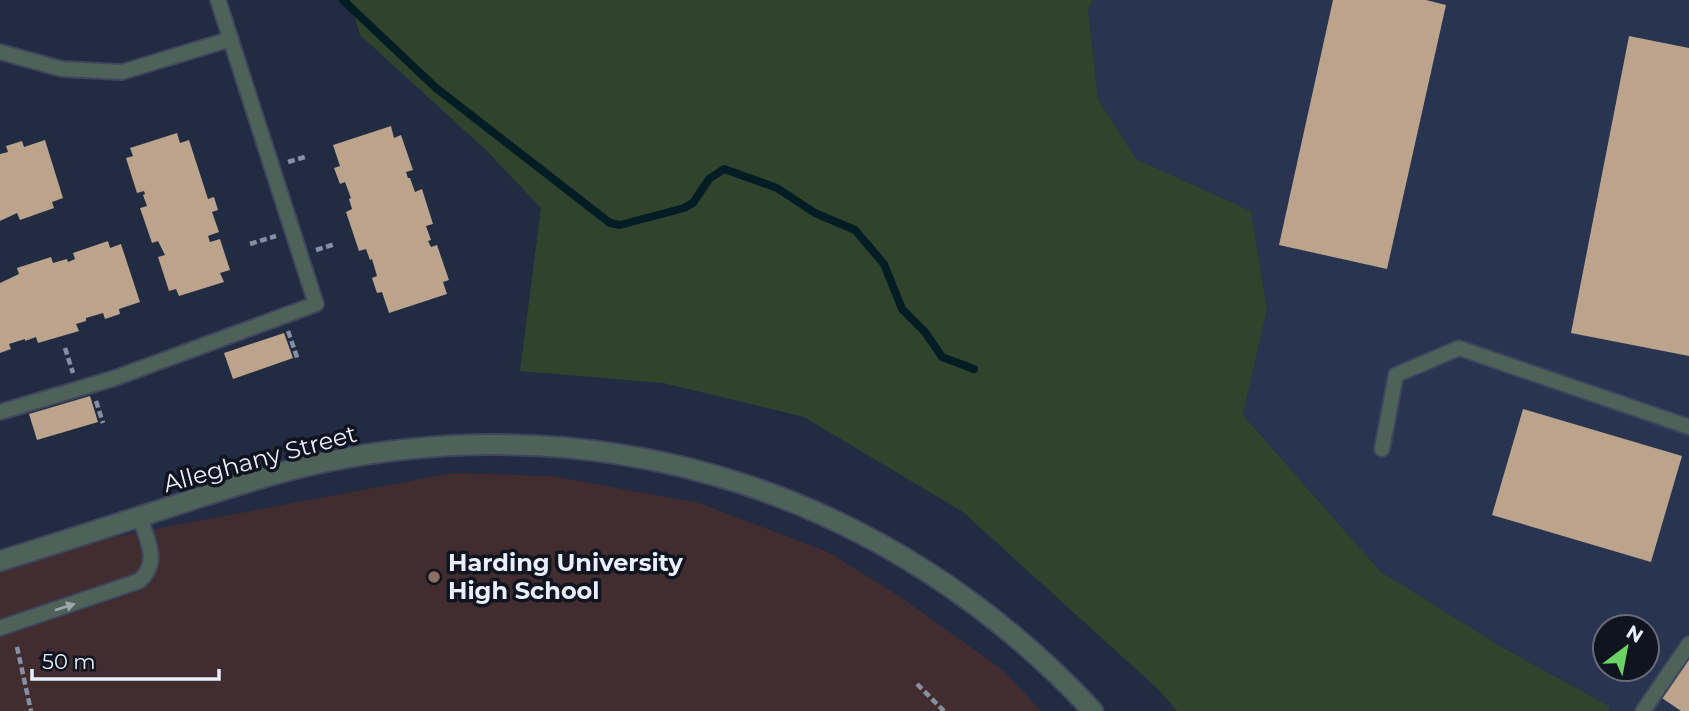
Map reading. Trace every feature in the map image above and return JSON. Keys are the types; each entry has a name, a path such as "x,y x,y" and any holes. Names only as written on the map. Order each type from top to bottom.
{"street":[{"name":"Alleghany Street","path":"0,561 246,483 323,462 403,449 479,444 539,445 655,460 785,498 881,543 946,582 1017,636 1093,711"}],"lane":[{"path":"0,412 116,378 316,304 218,0"},
{"path":"0,52 62,69 122,72 230,39"},
{"path":"1382,449 1396,375 1459,348 1689,427"},
{"path":"0,628 139,581 152,565 140,517"},
{"path":"1643,711 1689,644"}],"path":[{"path":"250,244 292,231"},
{"path":"283,316 298,360"},
{"path":"17,647 31,711"},
{"path":"917,684 944,711"}],"shaded area":[{"path":"1093,0 1689,0 1689,711 1609,711 1609,706 1500,646 1380,571 1243,415 1267,309 1251,211 1136,159 1098,99 1088,10"},
{"name":"Harding University High School","path":"453,473 552,476 699,503 828,552 899,596 1004,671 1041,711 0,711 0,558"}],"green space":[{"path":"350,0 1093,0 1088,10 1098,99 1136,159 1251,211 1267,309 1243,415 1380,571 1500,646 1609,706 1609,711 1177,711 1159,690 963,512 804,417 663,383 520,371 541,208 486,150 360,35"}],"building":[{"path":"1333,0 1426,0 1446,5 1387,269 1279,245"},
{"path":"1629,36 1689,48 1689,356 1571,333"},
{"path":"391,126 394,138 401,135 413,170 406,172 408,178 415,192 422,189 433,224 426,226 431,240 428,241 431,247 437,245 449,280 443,282 447,294 389,313 382,292 377,293 372,278 377,276 372,259 370,260 366,249 359,251 346,212 352,209 351,198 345,182 340,184 334,168 340,166 333,145"},
{"path":"177,133 180,143 189,140 208,199 214,197 218,210 212,212 219,232 208,236 210,242 220,239 230,270 220,273 224,282 179,296 176,289 169,291 158,257 165,255 158,241 152,243 140,208 147,206 143,195 145,194 144,191 137,193 126,158 133,156 130,148"},
{"path":"45,140 63,198 52,202 54,208 20,220 17,213 0,221 0,154 8,152 6,146 22,141 24,147"},
{"path":"108,241 110,248 121,244 140,302 119,309 120,314 105,319 103,313 86,318 86,321 76,324 79,331 38,343 36,337 25,339 9,344 11,349 0,353 0,283 19,274 17,268 51,257 53,263 67,259 68,262 75,259 73,253"},
{"path":"284,333 293,358 233,379 224,353"},
{"path":"90,396 98,422 37,440 29,414"},
{"path":"1523,409 1682,456 1651,562 1492,515"},
{"path":"1689,653 1689,711 1681,711 1659,696"}],"waterway":[{"path":"343,0 436,88 610,223 620,225 684,208 693,203 709,179 724,169 777,188 815,213 855,230 884,264 902,309 925,332 942,357 974,369"}],"place":[{"name":"Harding University High School","path":"434,577"}]}
